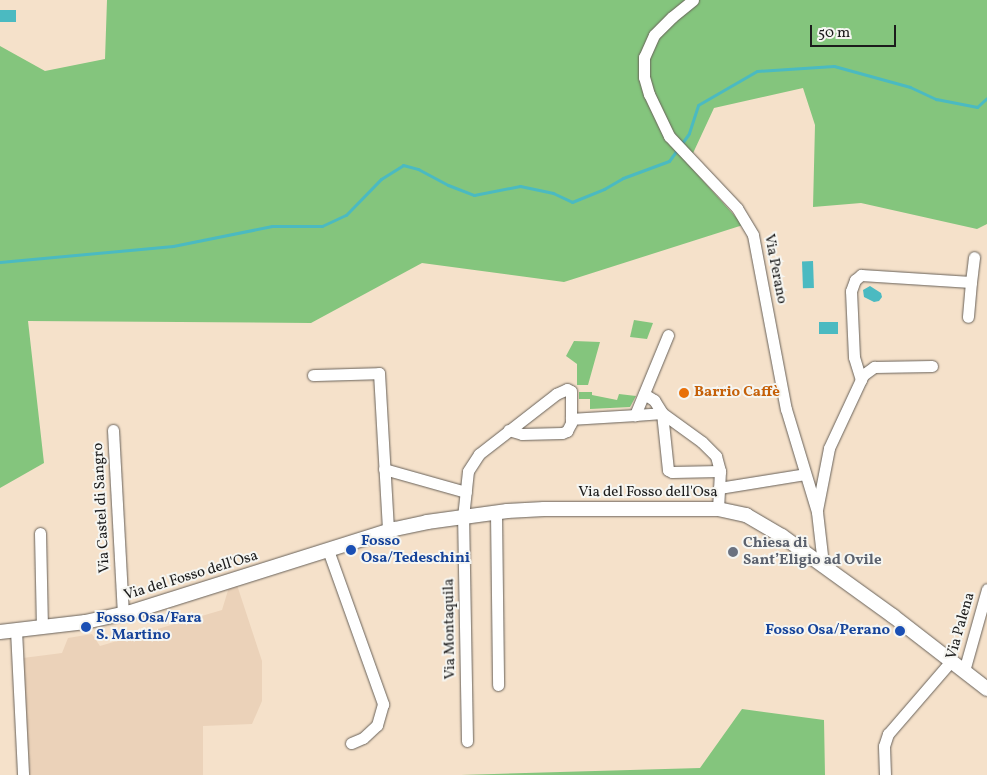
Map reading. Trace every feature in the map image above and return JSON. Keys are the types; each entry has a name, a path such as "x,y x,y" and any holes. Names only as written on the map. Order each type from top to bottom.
{"street":[{"name":"Via Perano","path":"693,0 657,31 646,50 643,72 649,94 667,132 737,208 754,234 786,409 817,512 823,564"},
{"path":"968,317 974,258"},
{"path":"860,380 854,357 851,294 853,283 858,277 866,274 971,282"},
{"path":"635,415 668,336"},
{"path":"817,512 830,444 860,380 867,371 874,367 932,366"},
{"path":"312,375 379,372 388,531"},
{"path":"462,516 468,470 474,459 509,430 562,390 569,389 572,394 571,419 569,429 562,434 520,434 509,430"},
{"path":"644,394 654,400 662,413 710,450 718,460 720,471 718,509"},
{"path":"571,419 662,413"},
{"path":"662,413 668,470 672,472 720,471"},
{"name":"Via Castel di Sangro","path":"113,430 123,614"},
{"path":"384,469 466,492"},
{"path":"719,488 804,474"},
{"name":"Via del Fosso dell'Osa","path":"0,632 123,614 388,531 462,516 544,509 718,509 737,512 756,520 823,564 987,689"},
{"path":"496,512 498,685"},
{"name":"Via Montaquila","path":"462,516 467,741"},
{"path":"40,534 42,627"},
{"path":"328,550 383,704 377,725 363,738 351,743"},
{"name":"Via Palena","path":"964,671 987,589"},
{"path":"16,630 23,775"},
{"path":"885,775 884,746 888,734 951,660"}],"shaded area":[{"path":"237,585 262,661 262,701 252,724 203,726 203,775 30,775 23,658 62,653 68,638 92,634 100,646 222,610 229,587"}],"green space":[{"path":"107,0 987,0 987,224 977,229 861,203 813,207 815,125 803,88 714,108 688,164 743,225 564,282 422,263 311,323 28,321 44,463 0,488 0,46 45,71 105,59"},
{"path":"634,320 653,323 647,339 630,337"},
{"path":"574,341 600,342 588,385 577,385 577,364 566,356"},
{"path":"579,392 592,392 592,395 617,400 619,394 636,396 630,407 590,409 590,399 579,399"},
{"path":"742,709 824,720 825,775 461,775 700,768"}],"water":[{"path":"0,10 16,10 16,22 0,22"},
{"path":"802,261 813,261 814,288 803,288"},
{"path":"870,286 881,293 882,297 879,301 874,302 864,297 863,290"},
{"path":"819,322 838,322 838,334 819,334"}],"waterway":[{"path":"0,262 173,246 272,226 322,226 346,215 381,179 403,165 418,169 448,185 474,195 520,186 553,193 572,202 604,189 623,178 669,161 689,133 698,105 757,71 834,66 910,87 936,99 977,107 987,98"}],"place":[{"name":"Barrio Caffè","path":"684,393"},
{"name":"Fosso Osa/Tedeschini","path":"351,550"},
{"name":"Chiesa di Sant’Eligio ad Ovile","path":"733,552"},
{"name":"Fosso Osa/Fara S. Martino","path":"86,627"},
{"name":"Fosso Osa/Perano","path":"900,631"}]}
